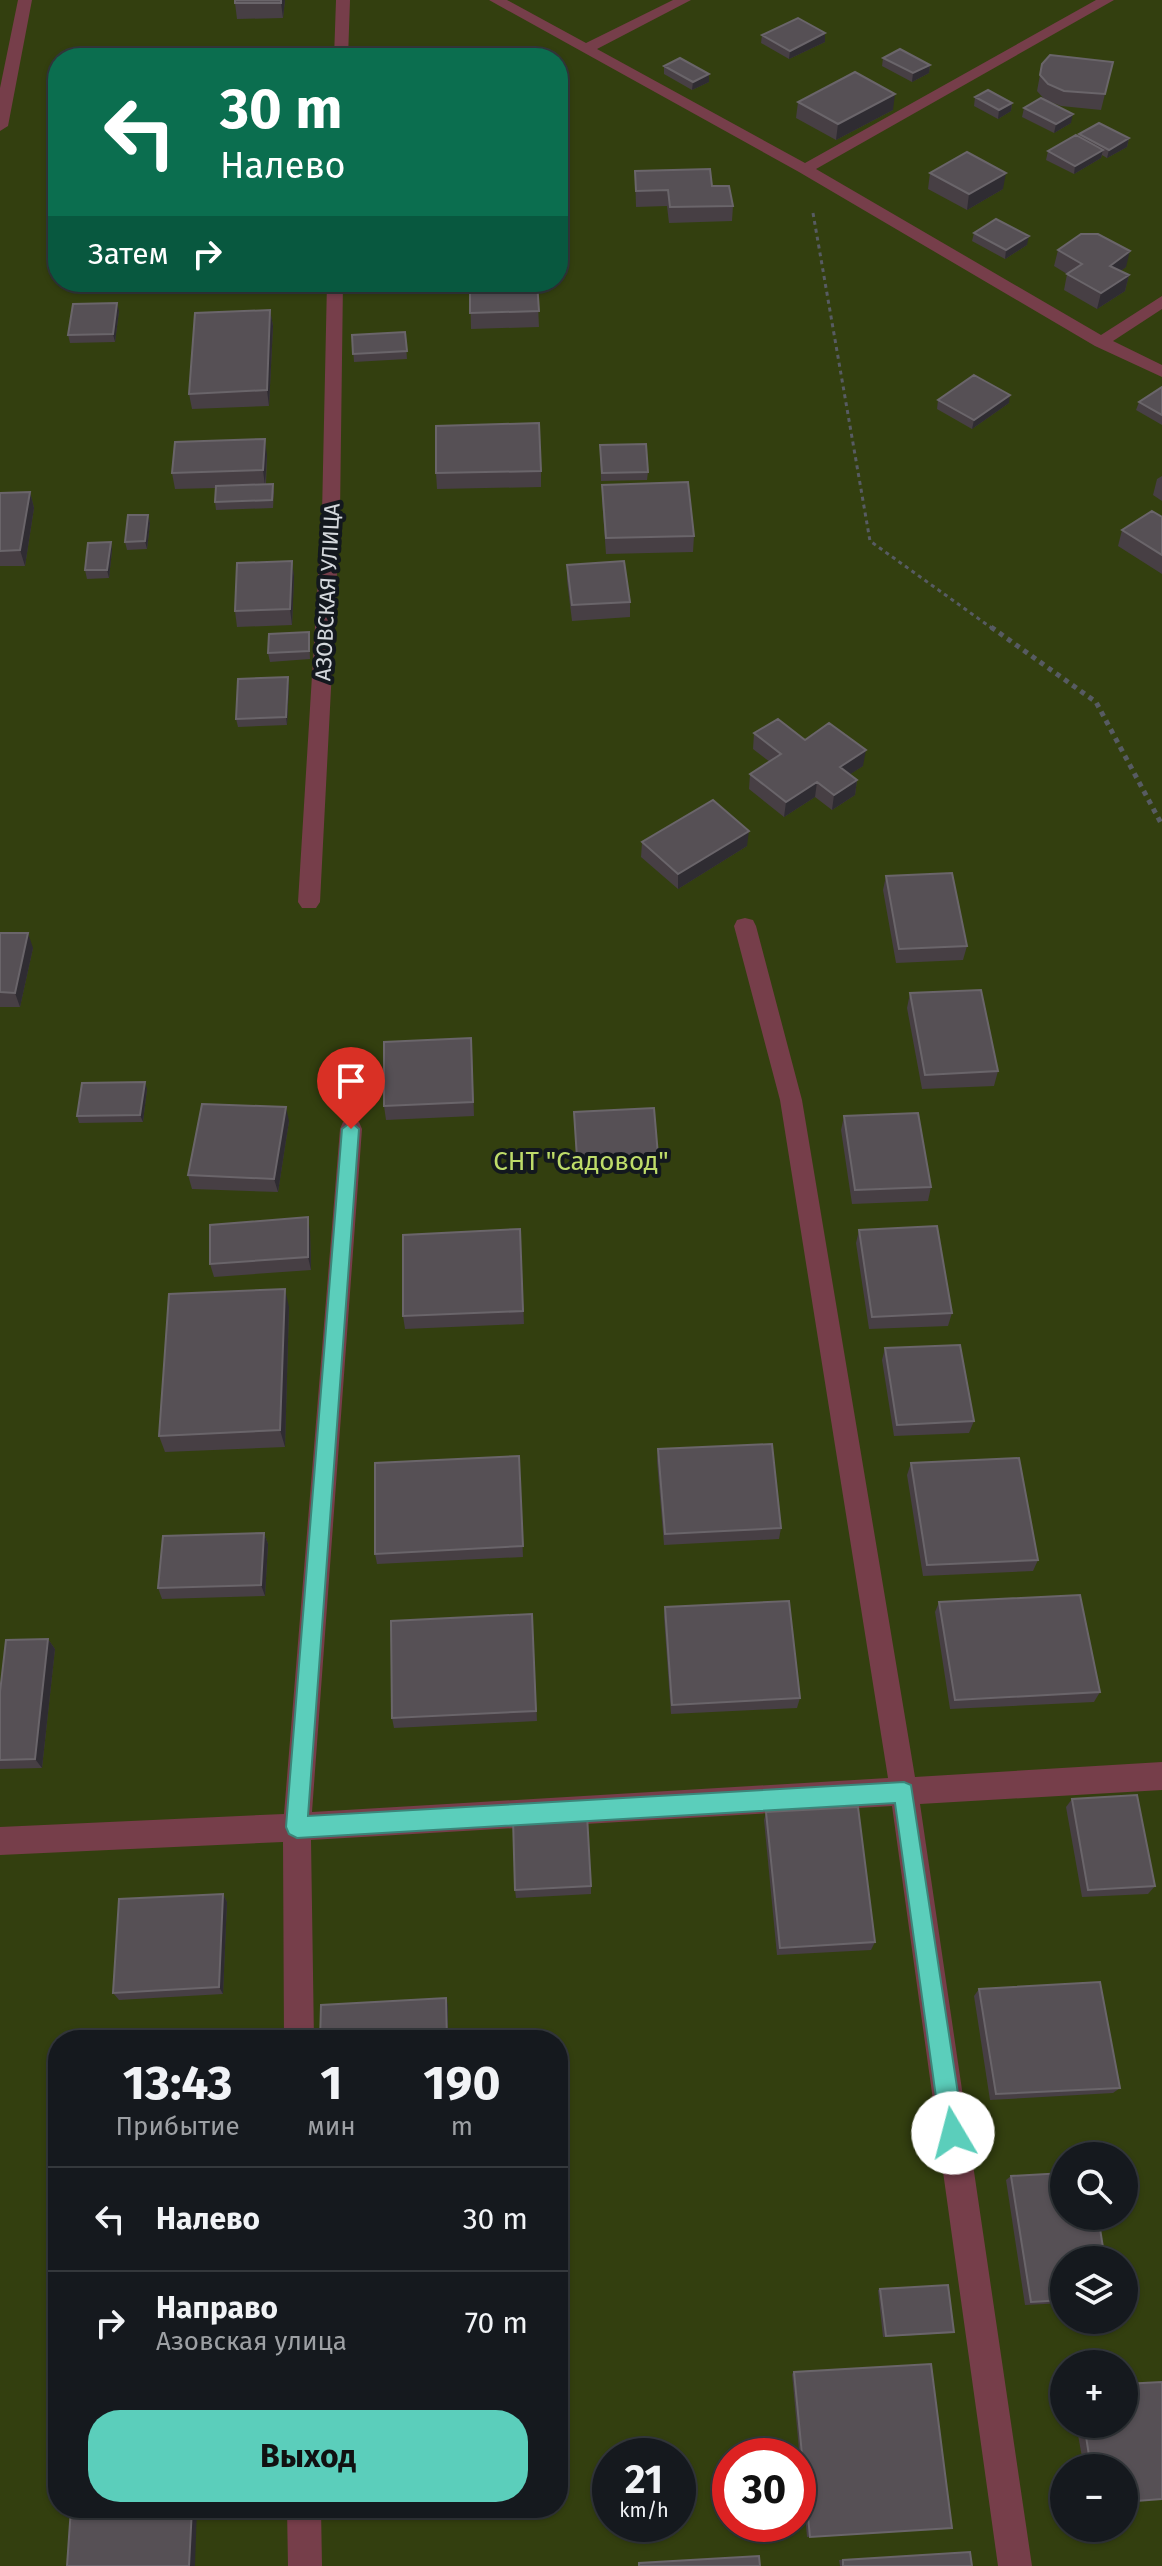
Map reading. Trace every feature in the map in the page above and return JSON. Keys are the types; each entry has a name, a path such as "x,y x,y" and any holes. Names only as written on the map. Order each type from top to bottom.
{"street":[{"path":"0,126 25,0"},
{"path":"341,48 343,0"},
{"path":"496,0 805,169 1101,342 1162,372"},
{"path":"587,48 684,0"},
{"path":"805,169 1107,0"},
{"name":"АЗОВСКАЯ УЛИЦА","path":"309,902 331,514 335,292"},
{"path":"1101,342 1162,301"},
{"path":"745,926 791,1100 904,1792 1015,2566"},
{"path":"299,2030 297,1827 351,1129"},
{"path":"0,1841 297,1827 1162,1776"},
{"path":"304,2518 305,2566"}],"path":[{"path":"805,169 870,541 1096,702 1162,825"}],"green space":[{"name":"СНТ \"Садовод\"","path":"0,0 1162,0 1162,2566 0,2566"}],"building":[{"path":"235,0 281,0 281,3 235,3"},
{"path":"798,18 825,33 790,51 762,35"},
{"path":"900,49 930,65 913,73 883,58"},
{"path":"1050,55 1113,62 1105,94 1064,91 1048,84 1040,75 1042,64"},
{"path":"680,58 709,74 693,82 664,66"},
{"path":"855,72 895,94 838,124 798,102"},
{"path":"988,90 1012,103 999,110 975,97"},
{"path":"1041,98 1073,114 1056,124 1024,108"},
{"path":"1099,123 1129,138 1109,150 1079,134"},
{"path":"1076,135 1103,150 1075,166 1048,151"},
{"path":"967,152 1006,173 969,194 930,173"},
{"path":"710,169 712,186 729,186 733,206 670,207 668,190 636,191 635,171"},
{"path":"996,219 1029,236 1006,250 974,233"},
{"path":"1081,234 1098,234 1130,251 1110,266 1129,275 1101,293 1067,274 1082,264 1058,250"},
{"path":"470,292 538,292 539,311 470,313"},
{"path":"117,303 113,334 68,335 73,304"},
{"path":"270,310 267,390 189,394 195,313"},
{"path":"405,332 407,351 353,354 352,335"},
{"path":"974,375 1010,395 974,420 938,400"},
{"path":"1162,387 1162,415 1139,402"},
{"path":"539,423 541,471 436,473 436,426"},
{"path":"265,439 263,470 172,473 175,442"},
{"path":"646,444 648,472 602,473 600,445"},
{"path":"688,482 694,536 606,538 602,485"},
{"path":"273,484 272,500 215,502 216,486"},
{"path":"30,492 20,550 0,551 0,493"},
{"path":"1152,511 1162,517 1162,555 1122,530"},
{"path":"128,515 148,515 145,541 125,542"},
{"path":"111,542 107,570 85,570 88,543"},
{"path":"292,561 290,609 235,611 237,563"},
{"path":"624,561 630,602 572,605 567,565"},
{"path":"309,632 309,651 268,653 269,634"},
{"path":"288,677 286,717 236,719 238,679"},
{"path":"778,719 805,740 829,723 866,750 840,767 857,780 834,795 817,782 786,802 750,774 781,754 754,733"},
{"path":"713,800 749,831 678,874 642,842"},
{"path":"952,873 967,946 899,949 886,876"},
{"path":"0,933 28,933 15,993 0,992"},
{"path":"981,990 998,1071 925,1075 910,993"},
{"path":"471,1038 473,1102 384,1106 384,1042"},
{"path":"145,1082 140,1115 77,1116 82,1083"},
{"path":"202,1104 286,1107 274,1179 188,1175"},
{"path":"654,1108 658,1155 577,1158 574,1112"},
{"path":"918,1113 931,1187 855,1190 844,1116"},
{"path":"308,1217 308,1257 210,1264 210,1225"},
{"path":"937,1226 952,1313 872,1317 859,1230"},
{"path":"520,1229 523,1311 403,1316 403,1235"},
{"path":"285,1289 280,1430 159,1436 169,1294"},
{"path":"960,1345 974,1421 897,1425 885,1348"},
{"path":"772,1444 781,1528 665,1534 658,1449"},
{"path":"519,1456 523,1546 375,1554 375,1463"},
{"path":"1019,1458 1038,1560 927,1565 911,1463"},
{"path":"264,1533 261,1585 158,1588 163,1536"},
{"path":"1080,1595 1100,1692 955,1700 939,1602"},
{"path":"789,1601 800,1698 672,1705 665,1607"},
{"path":"532,1614 536,1711 392,1718 391,1621"},
{"path":"48,1639 35,1759 0,1760 0,1692 6,1640"},
{"path":"1137,1795 1155,1886 1088,1890 1072,1799"},
{"path":"858,1807 875,1942 780,1948 766,1812"},
{"path":"587,1815 591,1886 515,1890 513,1819"},
{"path":"223,1894 219,1987 113,1993 119,1899"},
{"path":"1100,1982 1120,2088 996,2094 979,1989"},
{"path":"446,1998 447,2030 320,2030 321,2005"},
{"path":"1050,2174 1050,2230 1100,2230 1103,2246 1050,2246 1050,2301 1031,2302 1011,2176"},
{"path":"948,2285 954,2332 886,2336 880,2289"},
{"path":"931,2364 952,2528 816,2537 816,2438 800,2438 794,2372"},
{"path":"1162,2382 1162,2499 1138,2501 1138,2454 1089,2454 1086,2438 1138,2438 1138,2383"},
{"path":"70,2518 191,2518 189,2566 67,2566"},
{"path":"970,2552 972,2566 843,2566 843,2560"},
{"path":"759,2556 760,2566 639,2566 639,2563"}],"route":[{"path":"351,1129 297,1827 904,1792 953,2133"}]}
